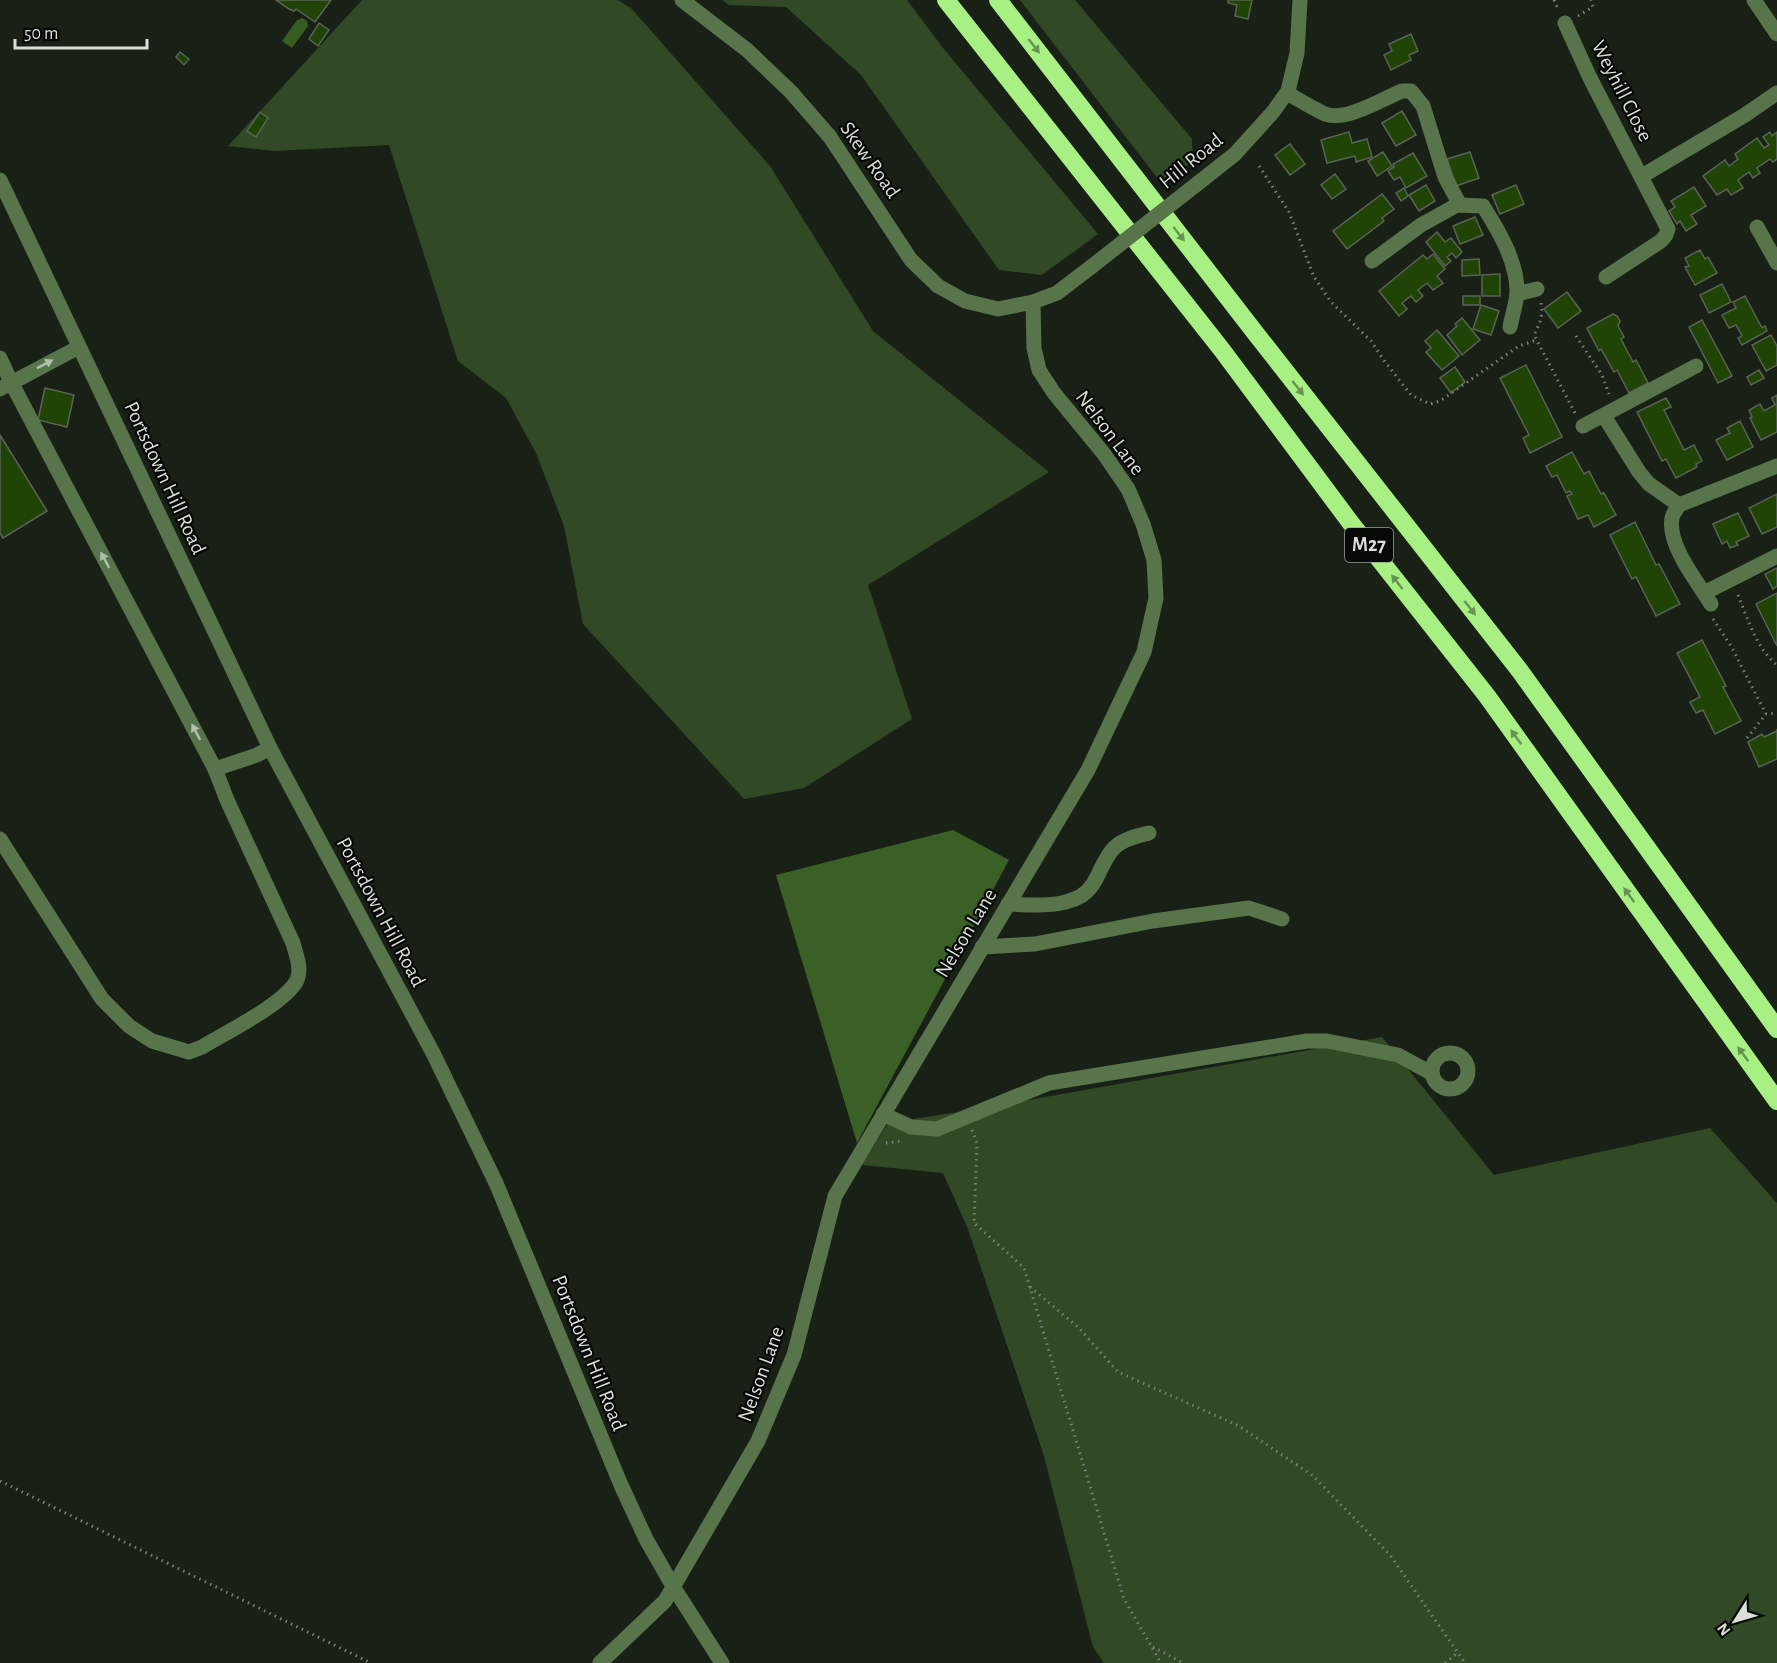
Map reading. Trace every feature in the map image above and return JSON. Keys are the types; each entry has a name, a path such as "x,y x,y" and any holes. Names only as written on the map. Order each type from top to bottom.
{"highway":[{"name":"M27","path":"946,0 1215,341 1350,522 1487,696 1777,1101"},
{"name":"M27","path":"998,0 1520,671 1777,1029"}],"street":[{"name":"Skew Road","path":"682,0 747,50 798,101 830,137 911,260 938,286 965,300 998,309 1033,302"},
{"name":"Hill Road","path":"1033,302 1057,293 1235,154 1273,112 1287,93 1297,53 1300,0"},
{"path":"1754,0 1777,34"},
{"name":"Weyhill Close","path":"1565,24 1668,229 1661,241 1606,277"},
{"path":"1287,93 1326,114 1336,116 1349,114 1402,91 1411,91 1423,106 1445,177 1460,205"},
{"name":"Weyhill Close","path":"1642,176 1745,115 1777,93"},
{"name":"Portsdown Hill Road","path":"0,180 270,748 433,1053 496,1182 621,1485 646,1539 722,1663"},
{"path":"1372,261 1421,225 1456,205 1483,206 1509,254 1515,273 1517,294 1510,327"},
{"path":"1757,227 1777,263"},
{"path":"1517,294 1538,289"},
{"name":"Nelson Lane","path":"600,1663 665,1601 758,1441 794,1355 835,1196 1093,760 1144,652 1156,598 1154,560 1143,524 1128,489 1039,370 1034,348 1033,302"},
{"path":"5,385 79,347"},
{"path":"0,358 5,385 215,769 293,943 299,964 298,979 274,1003 202,1047 189,1052 152,1041 129,1026 102,999 0,839"},
{"path":"1583,426 1696,366"},
{"path":"1609,413 1639,472 1649,484 1679,506"},
{"path":"1777,466 1679,506 1672,516 1675,545 1707,598 1731,579 1777,556"},
{"path":"215,769 257,756 270,748"},
{"path":"1008,904 1036,905 1065,902 1079,897 1087,892 1095,882 1101,867 1114,848 1127,840 1149,833"},
{"path":"982,947 1035,944 1153,921 1249,908 1282,919"},
{"path":"884,1114 911,1127 937,1129 1049,1083 1307,1041 1328,1041 1398,1055 1431,1073"}],"path":[{"path":"1565,24 1593,7 1592,0"},
{"path":"1258,166 1289,212 1314,277 1331,302 1371,340 1401,384 1420,401 1430,404 1440,401 1519,346 1536,340"},
{"path":"1538,289 1543,310 1534,335 1583,426"},
{"path":"1576,336 1602,375 1609,413"},
{"path":"1731,579 1756,638 1769,659 1777,666"},
{"path":"1707,598 1704,608 1721,628 1766,714"},
{"path":"1747,738 1766,714 1777,713"},
{"path":"970,1123 976,1143 974,1223 1024,1268 1124,1599 1161,1663"},
{"path":"867,1142 904,1141"},
{"path":"1030,1287 1079,1328 1118,1372 1239,1426 1312,1475 1390,1555 1465,1663"},
{"path":"0,1481 372,1663"},
{"path":"1151,1646 1183,1663"},
{"path":"1444,1663 1458,1653"}],"shaded area":[{"path":"362,0 618,0 632,9 770,166 873,331 1049,472 868,585 912,719 804,788 744,799 583,624 564,526 536,453 506,398 458,361 389,145 274,151 228,146"},
{"path":"722,0 907,0 943,48 1098,234 1042,275 999,270 861,75 786,7 729,5"},
{"path":"1020,0 1075,0 1192,139 1193,161 1162,184"},
{"path":"302,18 307,21 308,26 292,48 282,41 297,20"},
{"path":"953,830 1009,860 857,1143 776,875"},
{"path":"1382,1037 1494,1175 1710,1128 1777,1203 1777,1663 1104,1663 1093,1647 1044,1456 968,1229 943,1173 862,1165 888,1123"}],"building":[{"path":"276,0 331,0 315,22 296,9 294,11 289,9"},
{"path":"1228,0 1252,0 1248,19 1235,16 1237,5 1228,3"},
{"path":"319,23 329,30 318,46 309,39"},
{"path":"1411,34 1418,51 1409,55 1411,60 1391,70 1384,55 1392,51 1389,44"},
{"path":"180,52 189,59 184,65 176,57"},
{"path":"1402,111 1416,135 1396,146 1382,123"},
{"path":"260,112 268,118 256,137 247,131"},
{"path":"1349,132 1352,143 1367,139 1372,157 1356,162 1355,156 1327,163 1321,140"},
{"path":"1770,132 1772,136 1777,132 1777,159 1773,162 1770,159 1757,168 1760,173 1753,178 1749,172 1738,180 1743,188 1731,195 1727,189 1717,195 1703,176 1725,160 1729,166 1738,159 1735,154 1757,138 1764,148 1769,145 1763,137"},
{"path":"1290,144 1305,164 1290,175 1275,155"},
{"path":"1383,152 1392,166 1377,176 1368,161"},
{"path":"1470,152 1479,178 1456,186 1447,159"},
{"path":"1413,153 1427,176 1406,188 1400,177 1394,180 1388,171 1394,167 1393,164"},
{"path":"1335,174 1346,189 1332,199 1321,185"},
{"path":"1426,185 1435,201 1419,211 1409,195"},
{"path":"1516,185 1524,204 1500,214 1492,195"},
{"path":"1694,187 1706,206 1691,215 1697,224 1686,231 1680,221 1677,224 1669,211 1675,207 1671,201"},
{"path":"1404,188 1408,196 1401,201 1396,193"},
{"path":"1382,194 1394,209 1382,218 1384,221 1347,249 1333,231"},
{"path":"1475,217 1483,235 1460,244 1453,226"},
{"path":"1437,232 1445,242 1451,238 1462,252 1456,258 1452,253 1447,257 1451,261 1445,266 1426,242"},
{"path":"1700,250 1705,259 1708,257 1717,273 1695,285 1685,267 1689,266 1685,258"},
{"path":"1433,254 1445,269 1437,276 1443,283 1433,290 1427,283 1418,290 1423,296 1416,302 1411,296 1402,303 1407,309 1399,316 1379,291 1423,255 1427,259"},
{"path":"1479,259 1480,275 1462,276 1462,260"},
{"path":"1500,274 1500,296 1482,296 1482,275"},
{"path":"1722,284 1731,302 1709,313 1700,295"},
{"path":"1567,292 1581,311 1558,328 1544,309"},
{"path":"1463,296 1480,296 1480,305 1463,305"},
{"path":"1745,296 1762,328 1765,326 1767,331 1742,345 1738,338 1742,336 1736,325 1729,328 1722,315 1736,308 1733,302"},
{"path":"1481,305 1499,311 1491,335 1473,329"},
{"path":"1613,314 1620,321 1618,326 1624,337 1621,339 1633,362 1636,360 1648,383 1629,393 1617,370 1614,372 1601,349 1599,351 1587,328"},
{"path":"1462,318 1480,340 1462,355 1447,335"},
{"path":"1702,320 1732,376 1718,383 1689,327"},
{"path":"1437,330 1459,356 1442,370 1426,352 1431,348 1425,341"},
{"path":"1771,335 1777,346 1777,365 1766,371 1752,345"},
{"path":"1526,365 1562,437 1530,453 1523,438 1529,435 1500,378"},
{"path":"1455,367 1465,382 1451,393 1440,378"},
{"path":"1759,370 1764,378 1751,385 1747,377"},
{"path":"45,388 74,395 67,427 38,420"},
{"path":"1777,395 1777,432 1761,440 1750,418 1752,417 1749,410 1760,404 1764,411 1775,405 1772,398"},
{"path":"1666,398 1671,407 1664,410 1684,450 1694,445 1702,461 1696,464 1697,467 1676,478 1666,459 1662,461 1637,412"},
{"path":"1740,421 1753,447 1727,460 1716,440 1730,433 1727,428"},
{"path":"0,435 47,511 3,538 0,533"},
{"path":"1572,452 1584,474 1589,471 1601,494 1604,493 1616,515 1594,527 1588,515 1578,519 1567,496 1572,494 1570,491 1566,493 1557,475 1552,477 1546,466"},
{"path":"1777,494 1777,527 1762,534 1749,508"},
{"path":"1738,513 1749,536 1736,542 1738,545 1730,548 1727,541 1722,544 1713,524"},
{"path":"1635,522 1656,565 1659,564 1680,604 1656,616 1636,577 1632,579 1610,535"},
{"path":"1777,568 1777,586 1773,589 1765,574"},
{"path":"1777,593 1777,646 1756,604"},
{"path":"1702,640 1741,721 1715,734 1703,710 1696,713 1690,702 1700,697 1677,653"},
{"path":"1777,731 1777,759 1759,767 1748,742 1762,734 1764,737"}]}
